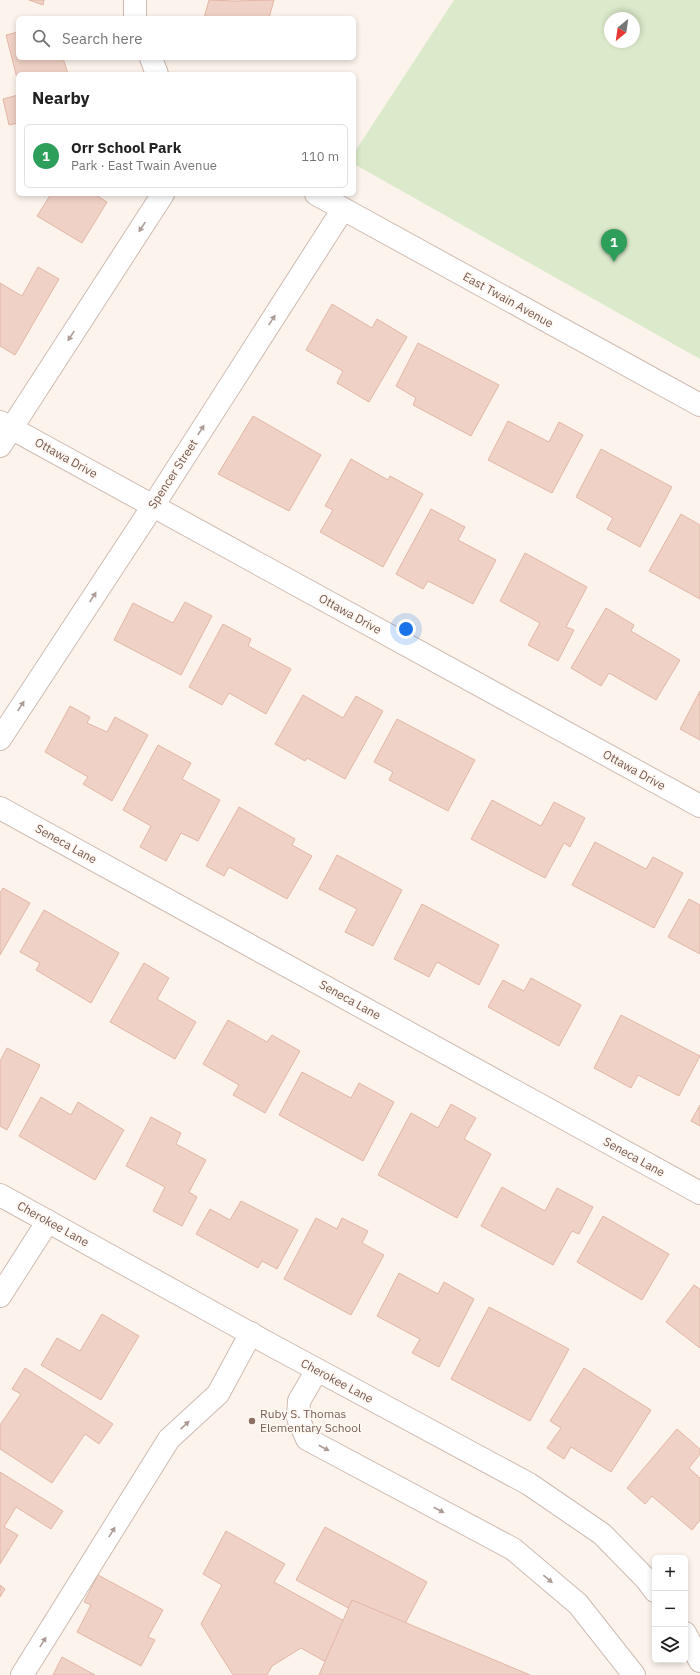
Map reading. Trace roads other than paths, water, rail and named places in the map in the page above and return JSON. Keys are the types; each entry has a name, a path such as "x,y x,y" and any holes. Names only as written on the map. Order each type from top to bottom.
{"street":[{"path":"135,16 136,0"},
{"path":"152,60 156,72"},
{"path":"0,446 6,425 162,196"},
{"name":"East Twain Avenue","path":"320,196 700,405"},
{"name":"Spencer Street","path":"0,739 153,506 343,209"},
{"name":"Ottawa Drive","path":"6,425 700,806"},
{"name":"Seneca Lane","path":"0,808 700,1193"},
{"name":"Cherokee Lane","path":"0,1195 317,1370 529,1484 602,1534 646,1579 654,1591"},
{"path":"0,1296 48,1221"},
{"path":"22,1675 170,1440 218,1394 251,1333"},
{"path":"317,1370 299,1401 298,1418 308,1439 513,1549 578,1604 634,1675"},
{"path":"688,1639 700,1661"}],"place":[{"name":"Orr School Park","path":"614,262"},
{"name":"Ruby S. Thomas Elementary School","path":"252,1421"}]}
